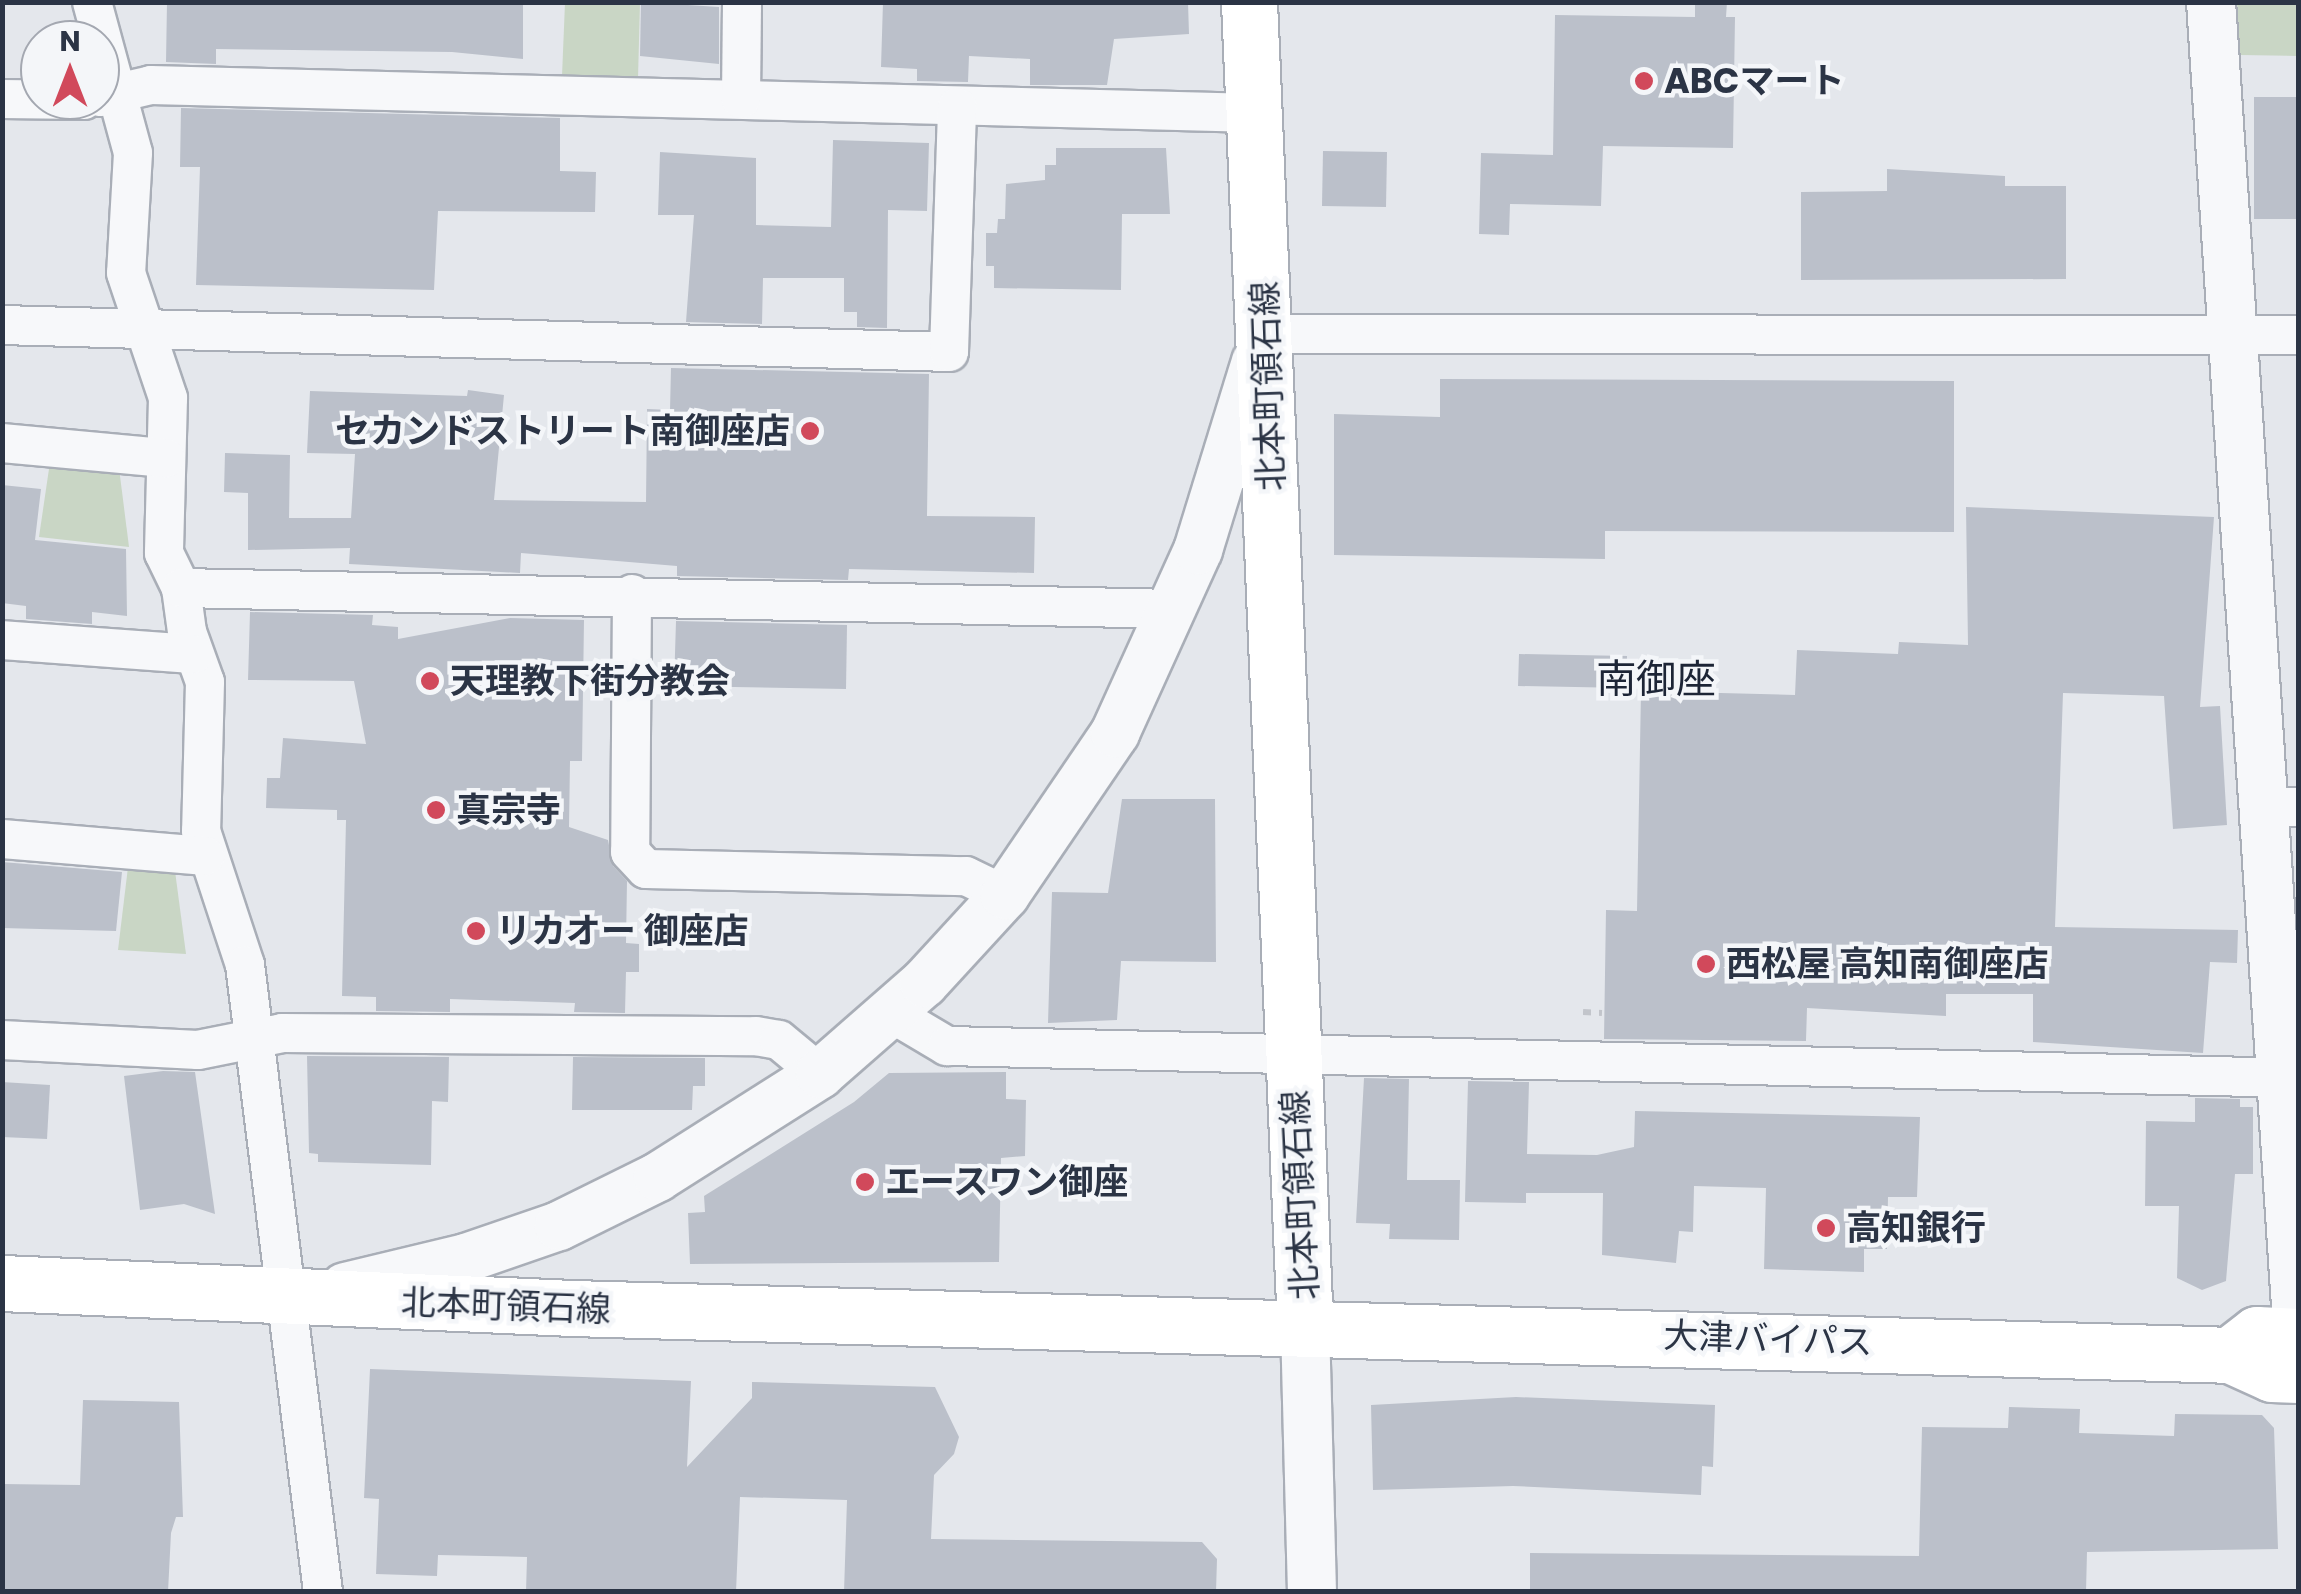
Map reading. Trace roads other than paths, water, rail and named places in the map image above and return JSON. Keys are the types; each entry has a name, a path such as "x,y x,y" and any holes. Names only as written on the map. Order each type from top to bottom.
{"main road":[{"name":"北本町領石線","path":"2,1284 290,1298 1305,1326 1249,2"},
{"name":"大津バイパス","path":"1305,1326 2230,1354 2272,1374 2298,1375"},
{"name":"大津バイパス","path":"2230,1354 2257,1334 2298,1336"}],"street":[{"path":"741,99 742,2"},
{"path":"2210,2 2233,336 2279,807 2298,1336"},
{"path":"120,92 150,85 1256,112"},
{"path":"2,325 142,334 949,352 958,107"},
{"path":"114,120 132,152 126,273 142,334 168,398 162,538 169,570 182,588 208,712 200,794 206,856 238,936 290,1298 323,1592"},
{"path":"290,1298 447,1263 559,1226 674,1168 820,1074 892,1014 1005,895 1115,733 1174,610 1264,334 2298,335"},
{"path":"2,443 165,458"},
{"path":"182,588 632,594 1174,610"},
{"path":"632,594 630,852 646,869 966,876 1005,895"},
{"path":"2,640 193,654"},
{"path":"2,839 206,856"},
{"path":"892,1014 947,1046 2288,1078"},
{"path":"2,1040 198,1050 282,1032 756,1036 779,1040 820,1074"},
{"path":"1305,1326 1312,1592"}],"place":[{"name":"ABCマート","path":"1644,81"},
{"name":"セカンドストリート南御座店","path":"810,431"},
{"name":"天理教下街分教会","path":"430,681"},
{"name":"真宗寺","path":"436,810"},
{"name":"リカオー 御座店","path":"476,931"},
{"name":"西松屋 高知南御座店","path":"1706,964"},
{"name":"エースワン御座","path":"865,1182"},
{"name":"高知銀行","path":"1826,1228"}],"district":[{"name":"南御座","path":"1656,679"}]}
